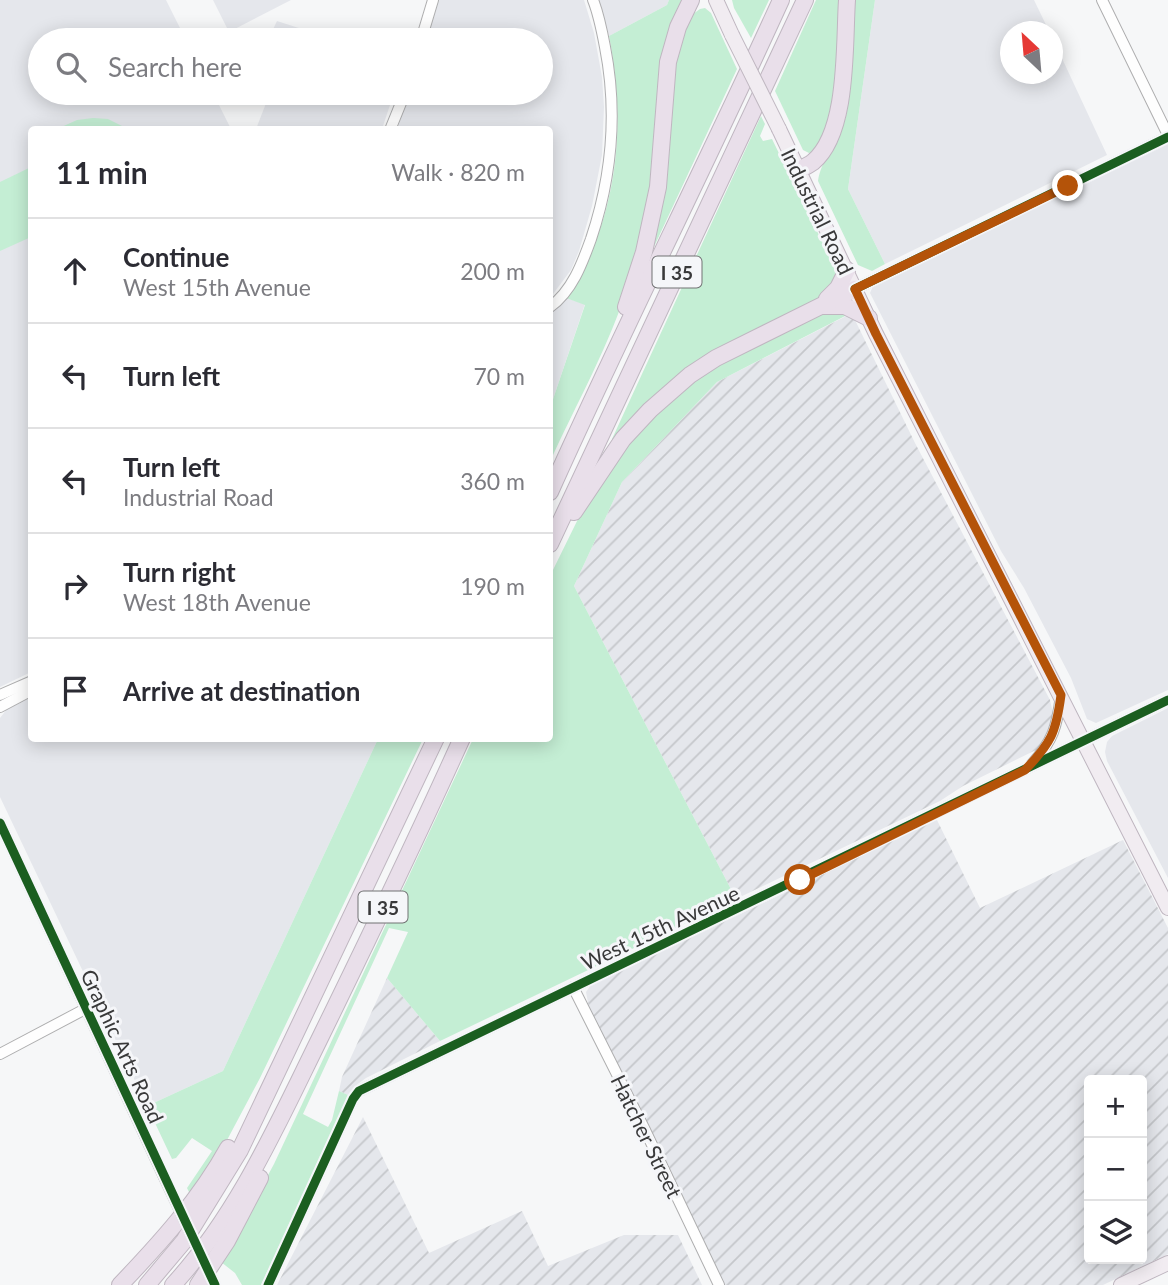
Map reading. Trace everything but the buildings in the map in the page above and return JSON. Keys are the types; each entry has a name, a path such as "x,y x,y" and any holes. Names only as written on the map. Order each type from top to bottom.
{"highway":[{"path":"613,352 643,252 658,187 668,62 678,27 691,0"},
{"name":"I 35","path":"553,485 613,352 782,0"},
{"name":"I 35","path":"553,538 805,0"},
{"path":"799,170 813,163 833,130 841,100 847,0"},
{"path":"821,306 838,288 847,270"},
{"path":"553,549 609,458 667,394 716,358 855,289"},
{"path":"821,306 845,306 869,318"},
{"name":"I 35","path":"148,1285 184,1241 240,1150 434,742"},
{"name":"I 35","path":"173,1285 236,1200 261,1157 460,742"},
{"path":"120,1285 158,1246 194,1199 221,1161 279,1066"},
{"path":"198,1285 227,1241 267,1164 302,1075"}],"main road":[{"name":"Industrial Road","path":"716,0 869,318 1168,908"},
{"path":"1128,1284 1168,1262"}],"street":[{"path":"425,28 433,0"},
{"path":"553,304 566,291 586,253 600,211 612,150 611,78 593,0"},
{"path":"855,289 1168,136 1102,0"},
{"path":"392,126 400,105"},
{"path":"0,695 28,683"},
{"path":"0,707 28,692"},
{"path":"1025,770 1054,733 1061,695"},
{"name":"West 15th Avenue","path":"268,1285 359,1091 1168,701"},
{"name":"Graphic Arts Road","path":"0,823 215,1285"},
{"name":"Hatcher Street","path":"573,987 719,1285"},
{"path":"0,1054 87,1008"}],"shaded area":[{"path":"0,0 166,0 180,28 28,28 28,105 219,105 230,126 28,126 28,673 0,687"},
{"path":"213,0 291,0 237,28 227,28"},
{"path":"439,0 584,0 594,33 602,77 602,155 592,206 579,251 571,270 553,294 553,126 398,126 405,105 553,105 553,28 430,28"},
{"path":"599,0 669,0 667,5 609,36"},
{"path":"875,0 1034,0 1044,21 1000,21 1000,84 1063,84 1063,60 1107,155 885,264 848,189"},
{"path":"277,21 299,28 274,28"},
{"path":"265,105 390,105 383,126 257,126"},
{"path":"1168,141 1168,690 1096,723 1087,719 1071,678 1024,588 1001,551 870,293 874,284"},
{"path":"566,298 585,304 553,399 553,311"},
{"path":"850,314 1050,700 1053,725 1038,749 963,786 940,801 736,899 574,586 622,482 717,382"},
{"path":"28,698 28,742 377,742 223,1071 147,1106 0,797 0,718 7,709"},
{"path":"1168,708 1168,878 1107,761 1105,752 1107,742 1112,736"},
{"path":"937,820 980,908 1123,840 1168,928 1168,1254 1103,1285 722,1285 589,1008 586,992 591,985"},
{"path":"387,978 440,1041 366,1078 348,1095 339,1091 342,1077"},
{"path":"363,1117 429,1253 522,1211 548,1266 624,1235 678,1235 702,1285 277,1285"}],"green space":[{"path":"669,0 685,0 661,142 639,247 613,328 553,456 553,399 585,305 566,298 584,268 597,237 614,172 617,104 609,36 667,5"},
{"path":"732,0 769,0 751,38 734,8"},
{"path":"816,0 844,0 830,128 814,151 809,153 803,150 775,91"},
{"path":"855,0 875,0 848,189 885,264 872,271 858,265 818,181 822,166 846,116 851,87"},
{"path":"705,8 711,13 737,69 653,249 649,247 671,70 689,17"},
{"path":"761,116 765,124 760,136 763,141 772,139 838,274 828,290 817,299 746,335 616,441 612,439"},
{"path":"108,119 122,126 64,126 77,120"},
{"path":"28,168 28,238 0,251 0,182"},
{"path":"823,310 849,314 717,382 622,482 574,586 736,899 440,1041 387,978 408,932 389,928 303,1114 328,1127 339,1091 348,1095 261,1285 242,1285 235,1273 221,1262 274,1164 472,742 553,742 553,570 580,515 608,471 640,429 706,371"},
{"path":"377,742 422,742 260,1078 226,1142 191,1196 187,1188 212,1151 192,1138 176,1158 172,1159 147,1106 223,1071"}],"cycle path":[{"path":"855,289 1168,137"},
{"path":"268,1285 359,1091 1168,700"},
{"path":"0,823 215,1285"}],"route":[{"path":"800,880 1025,770 1054,733 1061,695 855,289 1068,186"}]}
